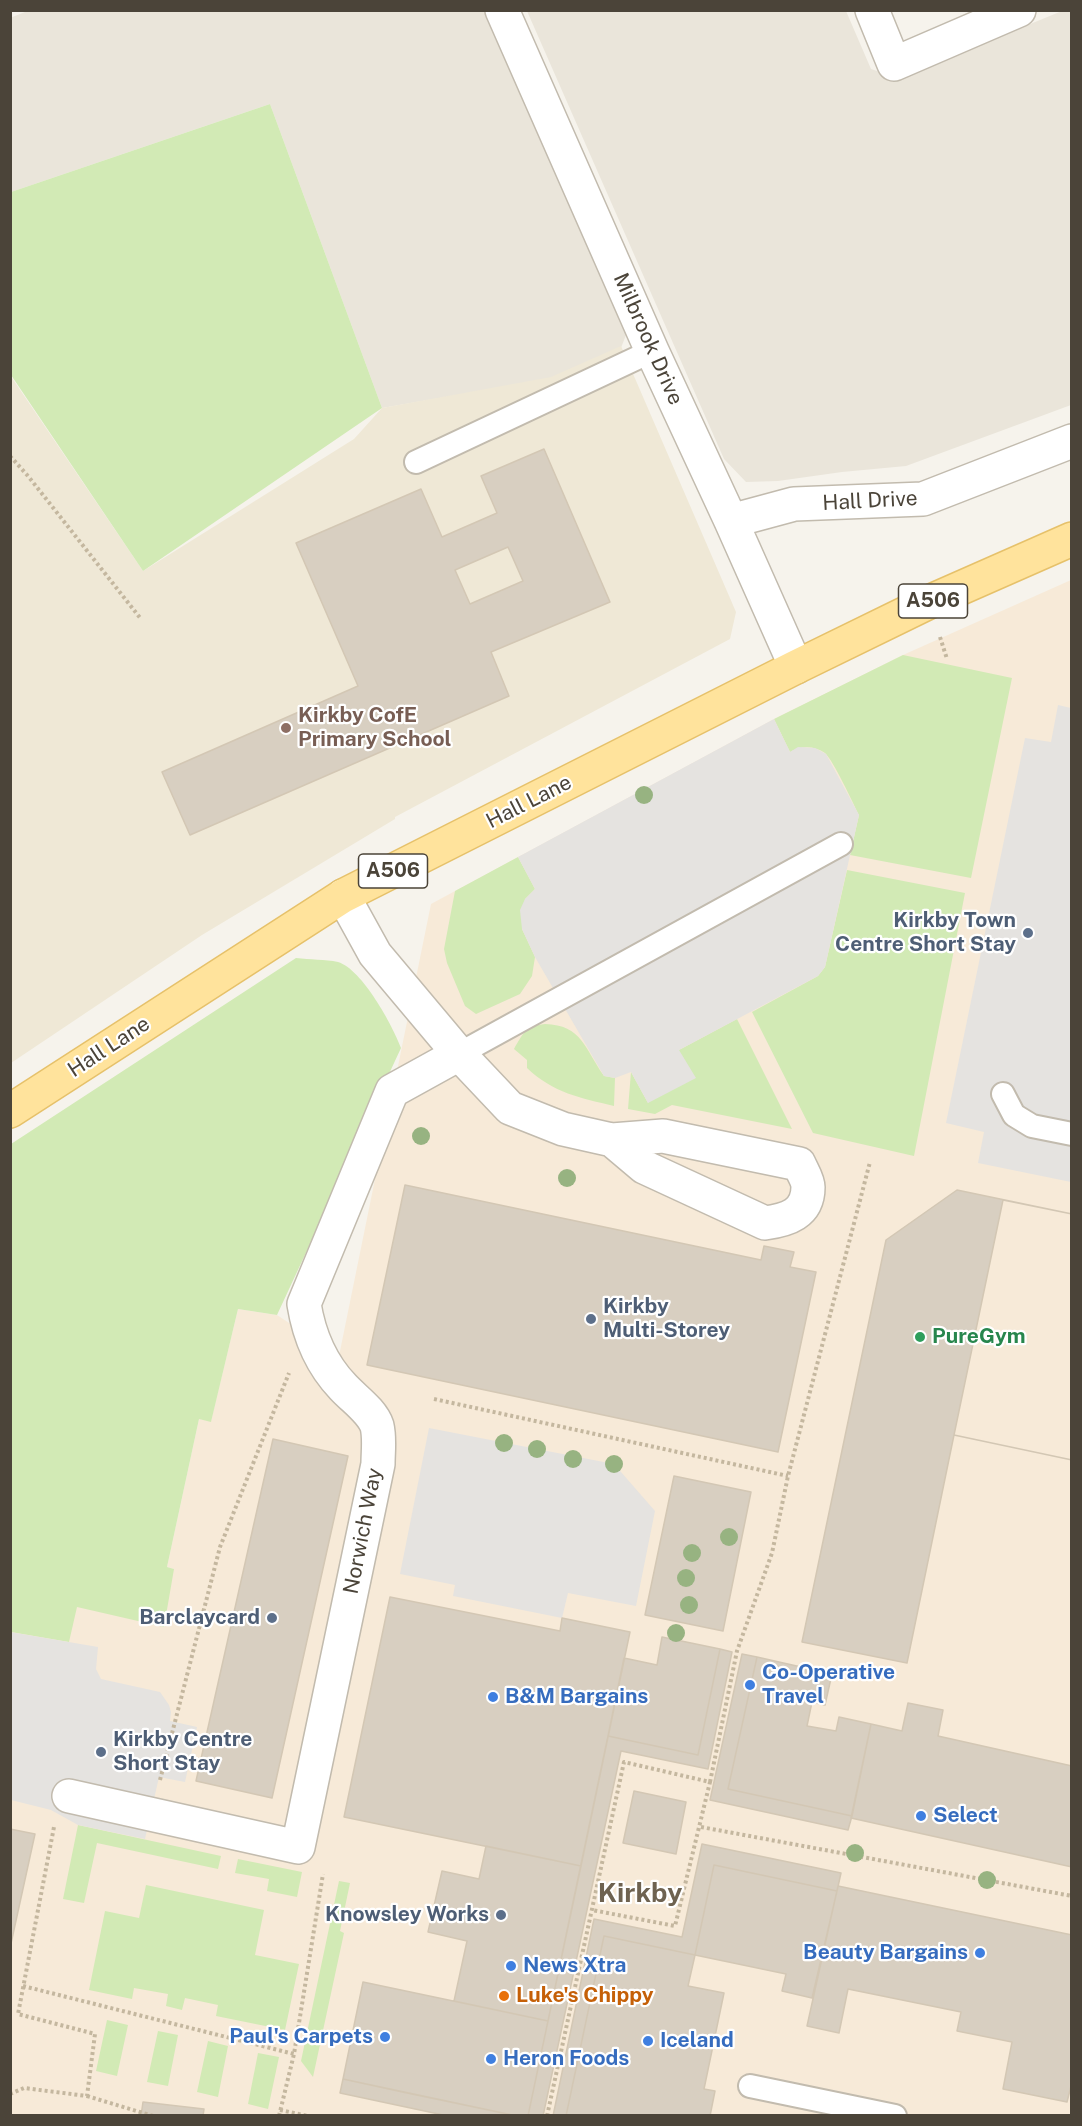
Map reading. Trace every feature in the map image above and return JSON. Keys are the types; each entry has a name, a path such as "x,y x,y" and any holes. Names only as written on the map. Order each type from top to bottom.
{"main road":[{"name":"Hall Lane","path":"10,1111 343,896 796,667 929,603 1071,539"}],"street":[{"name":"Milbrook Drive","path":"502,10 652,351 796,667"},
{"path":"872,10 894,64 1000,14"},
{"name":"Hall Drive","path":"731,521 794,504 923,500 1071,441"},
{"path":"343,896 375,954 459,1054 510,1108 563,1129 612,1140 663,1136 799,1164 808,1185 804,1206 786,1220 765,1223 644,1167 612,1140"},
{"name":"Norwich Way","path":"298,1847 378,1464 376,1424 341,1385 315,1347 304,1304 392,1090 459,1054"},
{"path":"61,1810 151,1815 298,1847"}],"lane":[{"path":"416,462 652,351"},
{"path":"459,1054 572,989 841,844"},
{"path":"1003,1094 1014,1115 1032,1126 1071,1134"},
{"path":"750,2086 895,2115"}],"path":[{"path":"10,456 141,620"},
{"path":"592,1910 675,1926 700,1827 736,1652 772,1553 788,1476 870,1162"},
{"path":"151,1815 220,1547 308,1326"},
{"path":"434,1399 788,1476"},
{"path":"547,2115 624,1762 710,1782"},
{"path":"61,1810 18,2014 95,2034 87,2096"},
{"path":"700,1827 1071,1896"},
{"path":"279,2115 294,2054 326,1854 298,1847"},
{"path":"23,1986 294,2054"},
{"path":"10,2094 24,2088 87,2096 153,2115"},
{"path":"280,2109 308,2115"}],"shaded area":[{"path":"30,10 487,11 628,330 613,368 382,408 270,104 11,192 10,18"},
{"path":"527,11 846,11 871,69 898,78 1062,11 1071,11 1071,405 906,466 778,481 746,482 724,459"},
{"name":"Kirkby CofE Primary School","path":"621,346 736,612 730,639 395,817 202,935 11,1063 10,375 143,571 354,439 382,408 551,377"},
{"path":"1071,580 1071,2115 11,2115 10,1632 174,1569 167,1567 199,1419 211,1421 238,1309 277,1315 339,1356 431,904 774,719 903,655"},
{"name":"Kirkby Town Centre Short Stay","path":"1058,705 1071,708 1071,1182 978,1163 984,1132 946,1123 1025,738 1051,742"},
{"path":"774,719 790,752 798,747 815,748 826,754 859,815 825,967 818,976 679,1050 696,1078 648,1103 631,1072 615,1078 604,1076 535,957 522,929 520,910 525,899 535,889 518,857"},
{"path":"429,1428 614,1464 655,1511 636,1606 568,1593 562,1618 453,1596 455,1585 400,1574"},
{"name":"Kirkby Centre Short Stay","path":"10,1632 98,1647 96,1669 101,1679 160,1692 169,1705 170,1721 197,1727 185,1782 159,1777 145,1839 78,1825 51,1810 11,1800"}],"green space":[{"path":"270,104 382,408 143,571 11,375 11,192"},
{"path":"903,655 1012,678 971,878 850,855 859,815 838,773 829,757 821,750 807,747 790,752 774,719"},
{"path":"518,857 535,889 525,899 522,929 535,957 532,976 520,994 476,1014 465,1006 447,963 444,949 455,891"},
{"path":"847,870 965,893 914,1156 813,1133 752,1012 818,976 825,967"},
{"path":"296,958 338,962 357,975 376,999 401,1048 277,1315 238,1309 211,1422 199,1419 167,1567 174,1569 164,1627 77,1607 69,1642 11,1632 11,1144"},
{"path":"737,1019 792,1129 672,1105 655,1114 628,1109 631,1072 648,1103 679,1050"},
{"path":"557,1025 575,1034 587,1048 604,1076 615,1078 614,1106 557,1089 527,1068 527,1060 514,1049 526,1031 533,1026"},
{"path":"78,1825 221,1856 218,1869 97,1843 84,1903 63,1899"},
{"path":"238,1859 302,1872 297,1897 267,1891 269,1879 235,1873"},
{"path":"339,1881 350,1883 340,1931 344,1933 313,2077 301,2061"},
{"path":"146,1885 264,1910 255,1955 299,1964 285,2030 216,2016 218,2005 185,1998 182,2010 166,2006 168,1994 134,1988 132,1999 89,1990 105,1911 139,1918"},
{"path":"107,2020 128,2025 117,2076 96,2071"},
{"path":"158,2031 178,2035 168,2086 147,2082"},
{"path":"208,2041 228,2046 218,2097 197,2092"},
{"path":"258,2053 279,2057 268,2109 248,2104"}],"building":[{"path":"544,449 610,602 491,652 509,696 190,835 162,772 358,686 296,543 421,489 442,537 497,513 481,476","holes":["508,547 523,581 470,604 455,570"]},
{"name":"Kirkby Multi-Storey","path":"405,1185 761,1260 764,1246 794,1252 790,1267 816,1272 778,1452 367,1365"},
{"path":"957,1190 1072,1214 1072,1460 954,1435 907,1663 802,1642 886,1240"},
{"path":"1003,1200 1072,1214 1072,1460 954,1435"},
{"name":"Barclaycard","path":"273,1439 348,1456 272,1798 196,1781"},
{"path":"674,1476 751,1492 723,1631 645,1615"},
{"name":"B&M Bargains","path":"390,1597 560,1631 562,1618 630,1632 581,1866 344,1817"},
{"path":"662,1637 720,1649 698,1755 608,1736 624,1658 657,1665"},
{"path":"720,1649 732,1652 708,1769 621,1751 543,2116 528,2116 608,1736 698,1755"},
{"path":"742,1654 757,1657 728,1789 852,1816 848,1830 710,1800"},
{"path":"757,1657 832,1674 825,1705 812,1702 807,1726 836,1731 839,1717 871,1724 852,1816 728,1789"},
{"path":"908,1703 943,1710 938,1736 1072,1766 1072,1867 851,1818 871,1724 902,1731"},
{"path":"634,1791 686,1802 676,1854 623,1843"},
{"path":"10,1829 35,1834 10,1948"},
{"path":"702,1844 841,1873 837,1891 714,1865 695,1955 604,1936 566,2116 553,2116 594,1919 682,1937"},
{"path":"486,1846 581,1866 548,2021 454,2001 467,1941 428,1932 442,1871 479,1879"},
{"path":"714,1865 837,1891 812,1998 782,1991 786,1974 695,1955"},
{"path":"838,1886 1072,1935 1072,2082 1067,2102 1003,2089 1012,2042 957,2031 961,2012 848,1989 839,2033 807,2026"},
{"name":"Iceland","path":"604,1936 695,1955 688,1986 724,1993 704,2089 715,2091 710,2116 566,2116"},
{"path":"363,1982 548,2021 528,2116 517,2116 343,2079"},
{"path":"343,2079 517,2116 448,2116 340,2093"},
{"path":"143,2102 204,2109 203,2116 141,2116"}],"place":[{"name":"Kirkby CofE Primary School","path":"286,728"},
{"name":"Kirkby Town Centre Short Stay","path":"1028,933"},
{"name":"Kirkby Multi-Storey","path":"591,1319"},
{"name":"PureGym","path":"920,1337"},
{"name":"Barclaycard","path":"272,1618"},
{"name":"Co-Operative Travel","path":"750,1685"},
{"name":"B&M Bargains","path":"493,1697"},
{"name":"Kirkby Centre Short Stay","path":"101,1752"},
{"name":"Select","path":"921,1816"},
{"name":"Knowsley Works","path":"501,1915"},
{"name":"Beauty Bargains","path":"980,1953"},
{"name":"News Xtra","path":"511,1966"},
{"name":"Luke's Chippy","path":"504,1996"},
{"name":"Paul's Carpets","path":"385,2037"},
{"name":"Iceland","path":"648,2041"},
{"name":"Heron Foods","path":"491,2059"}],"district":[{"name":"Kirkby","path":"640,1894"}]}
